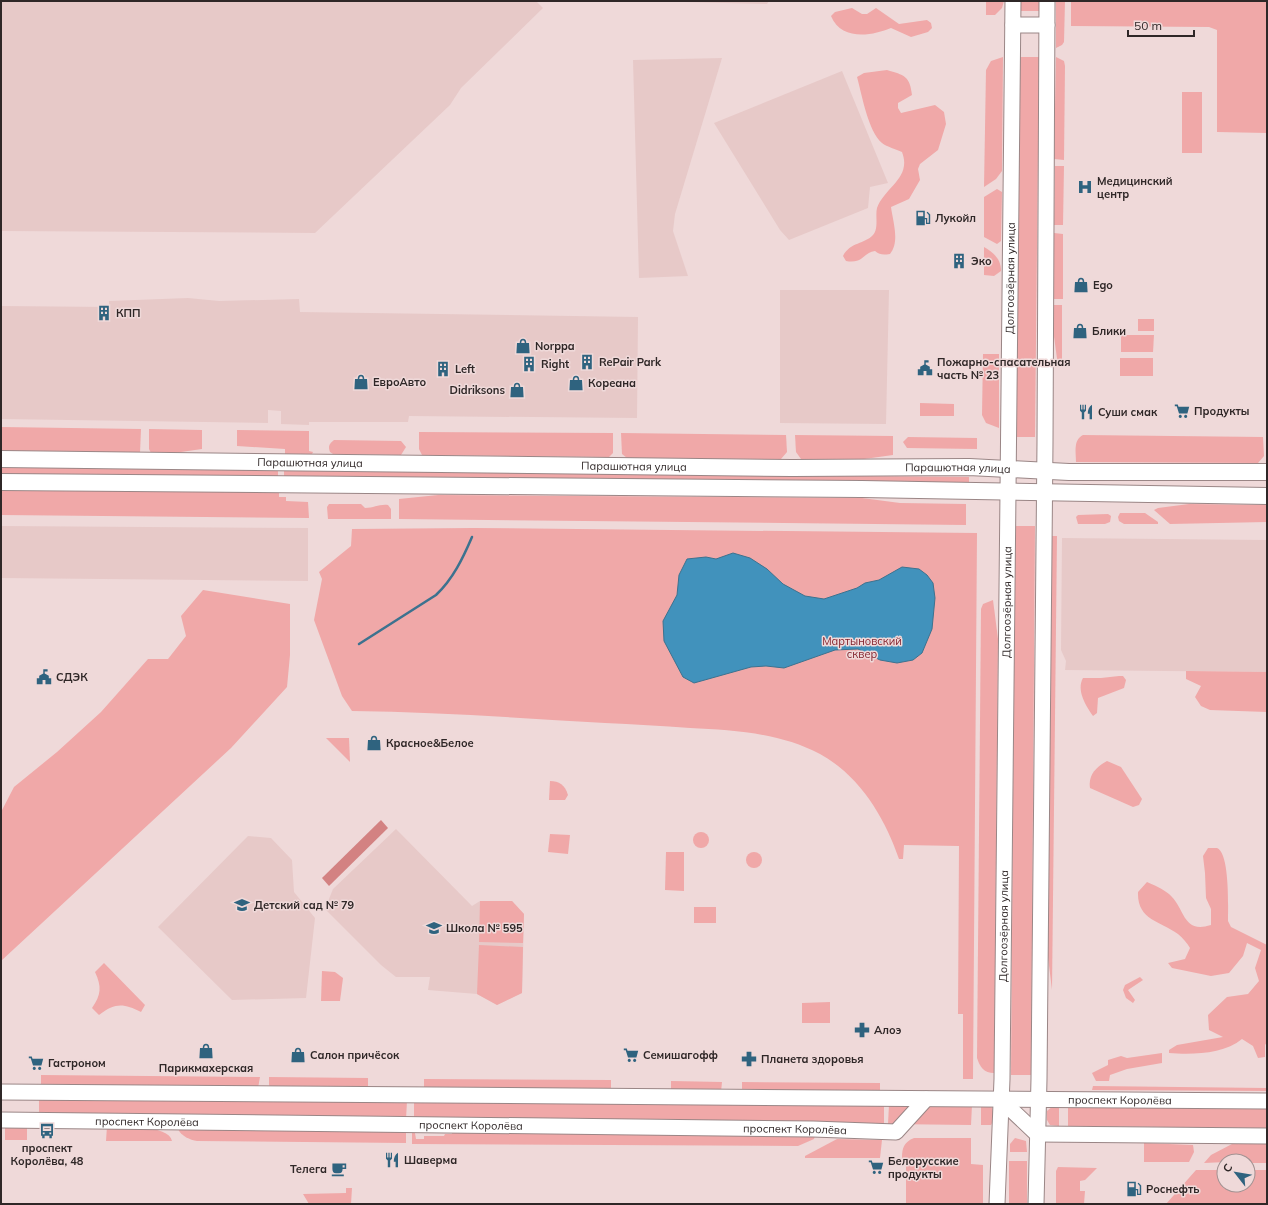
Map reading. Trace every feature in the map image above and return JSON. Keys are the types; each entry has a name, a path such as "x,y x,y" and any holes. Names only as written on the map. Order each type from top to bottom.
{"main road":[{"name":"Парашютная улица","path":"1,459 1008,469 1044,471 1267,472"},
{"name":"Парашютная улица","path":"1,482 1044,492 1267,496"}],"street":[{"name":"Долгоозёрная улица","path":"997,1204 1001,1100 1013,1"},
{"path":"1036,1204 1044,492 1047,1"},
{"path":"1013,25 1047,26"},
{"name":"проспект Королёва","path":"1,1092 1267,1101"},
{"name":"проспект Королёва","path":"1,1120 813,1129 896,1132 926,1099"},
{"path":"1001,1100 1037,1134 1267,1136"}],"shaded area":[{"path":"1,1 536,1 543,8 461,88 450,105 315,233 1,231"},
{"path":"645,1 769,1 767,4"},
{"path":"722,58 675,214 673,231 688,276 639,278 633,60"},
{"path":"842,71 888,183 870,187 868,208 789,240 780,230 714,123"},
{"path":"780,290 889,290 886,424 780,423"},
{"path":"188,298 219,301 299,299 300,312 638,317 637,418 409,416 408,422 309,422 309,425 281,424 281,411 268,410 268,423 1,419 1,306 109,307 109,301"},
{"path":"1,526 308,528 308,581 1,578"},
{"path":"1062,538 1267,540 1267,672 1065,670 1066,661 1061,650"},
{"path":"381,820 388,828 329,886 322,878"},
{"name":"Школа № 595","path":"396,829 472,906 480,901 512,901 524,914 522,993 497,1005 477,994 428,990 430,977 396,977 381,965 325,909 333,889"},
{"name":"Детский сад № 79","path":"248,836 271,838 292,860 294,892 315,918 306,998 232,1000 158,927"}],"green space":[{"path":"986,1 1004,1 1002,8 995,15 986,15"},
{"path":"1020,1 1039,1 1039,11 1020,11"},
{"path":"1056,1 1065,1 1064,42 1056,48"},
{"path":"1071,1 1267,1 1267,133 1217,132 1217,30 1209,27 1071,26"},
{"path":"852,8 862,14 867,14 876,8 899,24 927,20 931,23 932,28 928,32 911,37 891,28 875,33 849,33 842,30 831,16 835,12"},
{"path":"1003,57 1002,171 996,179 984,187 986,70 991,61"},
{"path":"1020,57 1039,57 1035,437 1016,437"},
{"path":"1056,57 1064,61 1065,66 1064,160 1054,159"},
{"path":"887,70 902,75 910,84 912,95 898,103 898,108 901,113 935,105 944,112 946,124 938,150 920,164 918,169 920,180 909,199 891,207 895,244 890,254 885,255 875,251 871,252 860,260 852,262 846,261 843,256 846,251 870,238 875,232 877,208 901,176 903,169 904,161 902,152 882,143 869,122 857,77 864,73"},
{"path":"1182,92 1202,92 1202,153 1182,153"},
{"path":"1055,166 1064,166 1063,225 1054,225"},
{"path":"997,189 1002,192 1001,241 997,244 984,237 984,197"},
{"path":"1054,233 1063,234 1063,299 1053,299"},
{"path":"984,247 994,254 1000,263 1001,271 994,276 984,275"},
{"path":"1053,305 1062,305 1062,363 1060,366 1058,366 1053,329"},
{"path":"1138,319 1154,319 1154,331 1138,331"},
{"path":"1121,335 1154,335 1153,352 1121,352"},
{"path":"983,354 999,354 999,428 986,423 982,415"},
{"path":"1120,358 1153,358 1153,376 1120,376"},
{"path":"920,403 954,404 954,416 920,416"},
{"path":"1,427 141,429 140,453 1,451"},
{"path":"149,429 202,430 202,449 174,453 151,453 149,449"},
{"path":"237,430 309,431 309,451 313,452 312,454 285,454 285,449 237,446"},
{"path":"419,432 613,433 613,453 609,457 422,455 419,449"},
{"path":"621,433 786,435 787,452 781,459 627,458 622,454"},
{"path":"795,435 893,436 893,455 857,460 801,459 796,452"},
{"path":"1083,435 1263,437 1264,456 1258,463 1076,462 1076,443"},
{"path":"908,437 977,438 977,449 907,448 903,442"},
{"path":"334,440 401,441 406,447 401,455 333,454 330,452 329,447"},
{"path":"1,467 278,470 278,477 1,474"},
{"path":"284,470 969,477 969,483 284,477"},
{"path":"1,490 279,492 279,497 286,497 286,501 308,502 309,518 1,515"},
{"path":"438,495 862,498 900,503 966,504 966,525 399,519 399,499"},
{"path":"329,504 361,504 365,508 388,505 391,509 391,519 328,519 327,507"},
{"path":"1189,504 1267,505 1267,522 1170,524 1154,510 1158,508"},
{"path":"1120,513 1145,513 1158,522 1158,524 1124,524 1119,521 1118,517"},
{"path":"1108,514 1111,516 1110,522 1105,524 1078,524 1076,517 1078,515"},
{"path":"1015,526 1035,526 1031,1075 1011,1075"},
{"name":"Мартыновский сквер","path":"473,528 977,533 973,1079 963,1079 963,1014 958,1014 959,846 904,845 903,859 899,859 886,828 869,799 847,774 820,754 789,741 773,737 724,730 637,724 352,711 342,696 314,620 322,579 319,572 351,546 352,529"},
{"path":"1052,536 1057,536 1052,990 1048,957"},
{"path":"203,590 290,604 290,655 287,687 231,748 1,961 1,812 14,787 57,752 101,712 148,659 168,659 186,636 181,616"},
{"path":"993,600 998,639 994,1073 991,1073 983,1069 977,1058 981,609 983,604"},
{"path":"1186,671 1267,672 1267,712 1210,710 1201,706 1195,697 1201,686 1186,679"},
{"path":"1123,676 1126,680 1124,688 1098,698 1097,713 1093,716 1081,693 1081,683 1083,678"},
{"path":"326,738 349,738 350,762"},
{"path":"1107,761 1121,767 1142,799 1139,805 1133,807 1090,788 1090,779 1092,775 1099,766"},
{"path":"550,781 559,783 563,786 568,795 565,800 549,800"},
{"path":"698,832 704,832 709,837 707,846 704,848 698,848 693,843 693,837"},
{"path":"550,834 570,835 568,854 548,852"},
{"path":"1208,848 1217,848 1221,852 1224,860 1228,894 1228,921 1231,927 1267,945 1267,1042 1265,1045 1265,1057 1258,1058 1253,1046 1242,1039 1235,1044 1217,1051 1188,1054 1169,1053 1169,1050 1177,1045 1223,1037 1209,1030 1208,1015 1227,997 1248,994 1259,981 1255,968 1261,950 1247,943 1243,956 1229,973 1211,976 1172,968 1168,963 1185,959 1190,948 1178,934 1151,919 1141,909 1138,892 1147,882 1169,894 1189,923 1202,927 1211,925 1211,909 1206,898 1203,856"},
{"path":"666,852 684,852 684,891 665,890"},
{"path":"751,852 757,852 762,857 760,866 757,868 751,868 746,863 746,857"},
{"path":"480,901 512,901 524,914 523,943 479,942"},
{"path":"694,907 716,907 716,923 694,923"},
{"path":"479,945 523,947 522,993 497,1005 477,994"},
{"path":"104,963 145,1005 141,1012 129,1007 115,1006 99,1015 92,1008 100,991 99,982 95,972"},
{"path":"322,971 335,972 343,978 340,1001 321,1001"},
{"path":"1140,977 1143,980 1128,990 1135,1000 1133,1003 1126,998 1123,990 1125,985"},
{"path":"830,1002 830,1023 802,1023 802,1003"},
{"path":"1162,1053 1162,1063 1127,1069 1110,1075 1109,1081 1096,1081 1092,1073 1108,1065 1108,1060 1121,1056 1127,1058"},
{"path":"41,1075 260,1077 258,1088 41,1086"},
{"path":"269,1077 368,1078 368,1088 271,1088 269,1085"},
{"path":"424,1079 611,1080 611,1091 424,1089"},
{"path":"671,1081 722,1082 721,1092 671,1092"},
{"path":"742,1082 880,1083 880,1092 742,1092"},
{"path":"1093,1086 1267,1088 1267,1091 1092,1090"},
{"path":"39,1097 407,1101 406,1119 39,1115"},
{"path":"414,1100 884,1105 884,1124 414,1119"},
{"path":"889,1105 972,1105 971,1125 888,1124"},
{"path":"981,1106 991,1106 993,1118 991,1125 981,1125"},
{"path":"1053,1106 1059,1107 1059,1126 1050,1125 1047,1120 1047,1111"},
{"path":"1068,1107 1267,1108 1267,1128 1068,1126"},
{"path":"5,1126 27,1126 27,1140 5,1140"},
{"path":"107,1126 154,1129 169,1136 172,1141 106,1141"},
{"path":"178,1129 406,1130 406,1143 197,1141 181,1134"},
{"path":"452,1130 815,1136 814,1139 798,1146 412,1144 412,1133 415,1133 416,1139 424,1139 424,1136 444,1136 445,1134 452,1134"},
{"path":"914,1138 971,1138 971,1164 983,1165 983,1204 906,1204 906,1159 902,1158 902,1151 906,1143"},
{"path":"1015,1138 1026,1141 1027,1152 1010,1152 1010,1144"},
{"path":"837,1139 882,1140 880,1158 805,1158 805,1156"},
{"path":"1144,1143 1193,1145 1194,1152 1189,1162 1144,1162"},
{"path":"1232,1144 1267,1144 1267,1163 1256,1163 1256,1153 1216,1153 1216,1162 1204,1163 1211,1155"},
{"path":"1009,1161 1027,1161 1027,1204 1009,1204"},
{"path":"1058,1167 1097,1168 1085,1180 1080,1181 1080,1191 1085,1191 1084,1204 1056,1204 1056,1171"},
{"path":"1196,1170 1216,1170 1216,1193 1256,1193 1256,1170 1267,1170 1267,1204 1166,1204"},
{"path":"346,1188 352,1188 351,1204 309,1204 303,1194 346,1193"}],"water":[{"path":"733,553 750,558 767,569 783,584 805,596 824,599 857,588 865,583 879,580 902,567 919,569 927,575 933,583 935,598 932,629 922,653 913,660 897,663 880,660 858,649 835,650 784,668 766,666 751,667 694,683 683,677 664,641 663,621 677,595 679,575 687,559 706,557 716,559"}],"waterway":[{"path":"359,644 436,595 448,582 472,537"}],"place":[{"name":"Медицинский центр","path":"1085,187"},
{"name":"Лукойл","path":"923,218"},
{"name":"Эко","path":"959,261"},
{"name":"Ego","path":"1081,285"},
{"name":"КПП","path":"104,313"},
{"name":"Блики","path":"1080,331"},
{"name":"Norppa","path":"523,346"},
{"name":"RePair Park","path":"587,362"},
{"name":"Right","path":"529,364"},
{"name":"Пожарно-спасательная часть № 23","path":"925,368"},
{"name":"Left","path":"443,369"},
{"name":"ЕвроАвто","path":"361,382"},
{"name":"Кореана","path":"576,383"},
{"name":"Didriksons","path":"517,390"},
{"name":"Продукты","path":"1182,411"},
{"name":"Суши смак","path":"1086,412"},
{"name":"СДЭК","path":"44,677"},
{"name":"Красное&Белое","path":"374,743"},
{"name":"Детский сад № 79","path":"242,905"},
{"name":"Школа № 595","path":"434,928"},
{"name":"Алоэ","path":"862,1030"},
{"name":"Парикмахерская","path":"206,1051"},
{"name":"Салон причёсок","path":"298,1055"},
{"name":"Семишагофф","path":"631,1055"},
{"name":"Планета здоровья","path":"749,1059"},
{"name":"Гастроном","path":"36,1063"},
{"name":"проспект Королёва, 48","path":"47,1131"},
{"name":"Шаверма","path":"392,1160"},
{"name":"Белорусские продукты","path":"876,1167"},
{"name":"Телега","path":"339,1169"},
{"name":"Роснефть","path":"1134,1189"}]}
